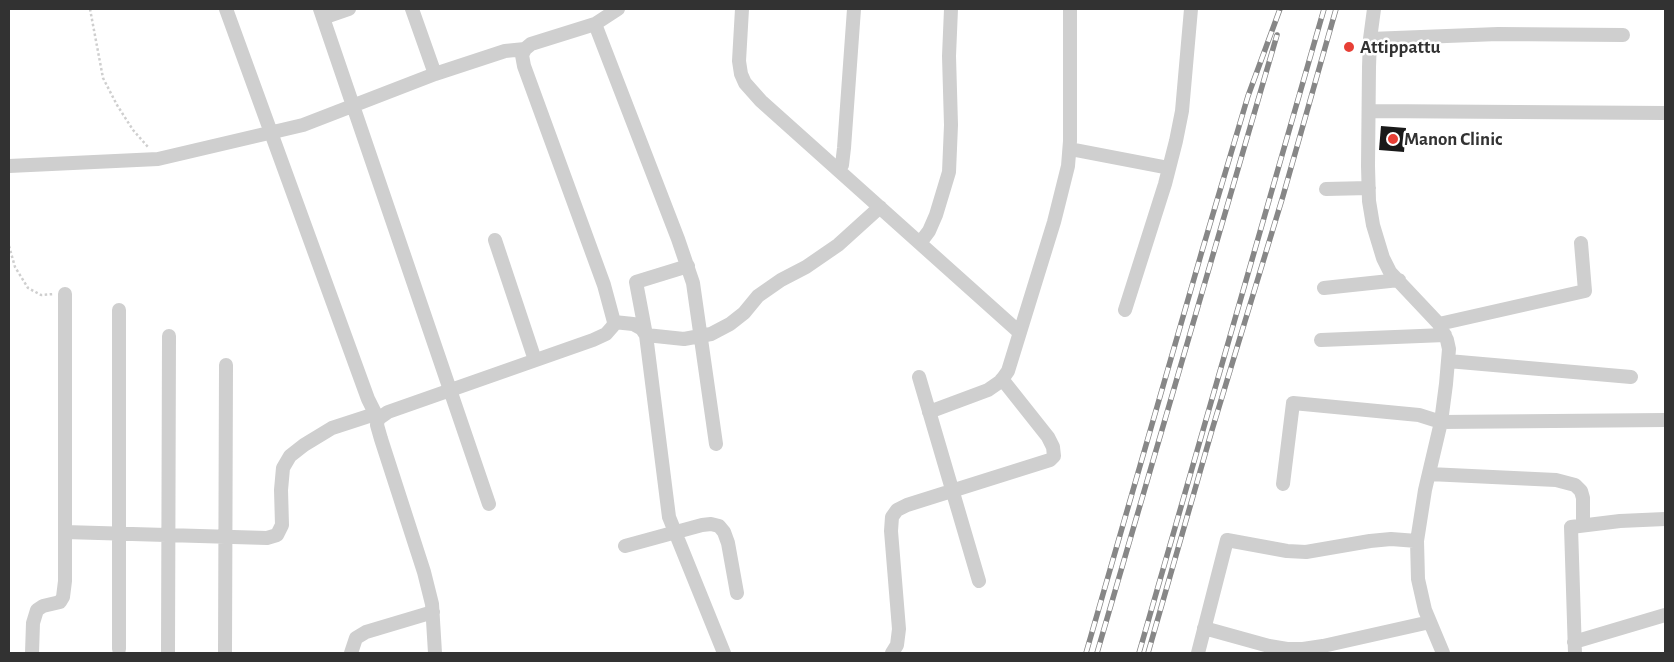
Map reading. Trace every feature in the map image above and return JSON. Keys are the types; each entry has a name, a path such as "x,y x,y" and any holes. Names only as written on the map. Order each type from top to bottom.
{"street":[{"path":"226,9 368,399 377,417 381,439 424,572 432,612 435,653"},
{"path":"350,9 321,13 490,504"},
{"path":"412,9 435,74"},
{"path":"65,532 267,538 277,535 282,525 281,490 284,468 290,456 304,444 332,428 377,417 606,334 614,322 609,302 589,242 524,66 522,55 531,44 595,24 618,9"},
{"path":"742,9 739,61 745,84 761,101 1019,332"},
{"path":"838,170 842,164 844,148 854,9"},
{"path":"920,243 929,231 936,215 949,172 951,9"},
{"path":"929,412 988,390 1002,379 1008,371 1054,222 1062,193 1070,149 1070,9"},
{"path":"1125,310 1169,168 1182,111 1191,9"},
{"path":"1374,9 1370,39 1368,188 1378,243 1390,272 1425,308 1442,330 1449,349 1441,422 1417,541 1418,579 1425,610 1443,653"},
{"path":"595,24 688,266 693,284 716,444"},
{"path":"1370,39 1498,34 1622,36"},
{"path":"9,166 158,159 303,125 435,74 505,51 525,49"},
{"path":"1369,111 1665,113"},
{"path":"1070,149 1169,168"},
{"path":"1326,189 1368,188"},
{"path":"646,336 684,339 711,334 730,324 744,313 758,296 781,280 806,268 838,245 880,207"},
{"path":"495,240 535,360"},
{"path":"1321,340 1442,330 1585,291 1581,243"},
{"path":"688,266 636,282 646,336 669,516 724,653"},
{"path":"1324,288 1399,280"},
{"path":"32,653 36,610 42,606 60,602 63,597 65,580 65,294"},
{"path":"119,310 119,649"},
{"path":"614,322 632,324 642,329 646,336"},
{"path":"168,653 169,336"},
{"path":"1448,361 1630,377"},
{"path":"225,653 226,365"},
{"path":"918,377 979,581"},
{"path":"892,653 897,645 899,629 891,531 892,517 896,510 952,490 1050,460 1054,456 1054,447 1048,437 1002,379"},
{"path":"1282,484 1293,403 1419,415 1441,422 1665,420"},
{"path":"1429,474 1556,480 1575,485 1581,491 1583,498 1583,525"},
{"path":"1665,519 1571,527 1574,648 1665,615"},
{"path":"625,546 702,525 711,524 719,526 728,542 737,592"},
{"path":"1198,653 1227,540 1287,551 1306,552 1370,541 1391,539 1417,541"},
{"path":"351,653 356,638 366,632 432,612"},
{"path":"1204,628 1269,646 1303,649 1430,622"}],"path":[{"path":"90,9 104,78 132,130 158,159"},
{"path":"9,246 15,267 28,288 41,295 65,294"}],"building":[{"path":"1381,126 1406,128 1404,152 1379,150"}],"railway":[{"path":"1086,653 1248,96 1280,9"},
{"path":"1139,653 1324,9"},
{"path":"1148,653 1212,430 1283,196 1336,9"},
{"path":"1097,653 1277,35"}],"place":[{"name":"Attippattu","path":"1349,47"},
{"name":"Manon Clinic","path":"1393,139"}]}
